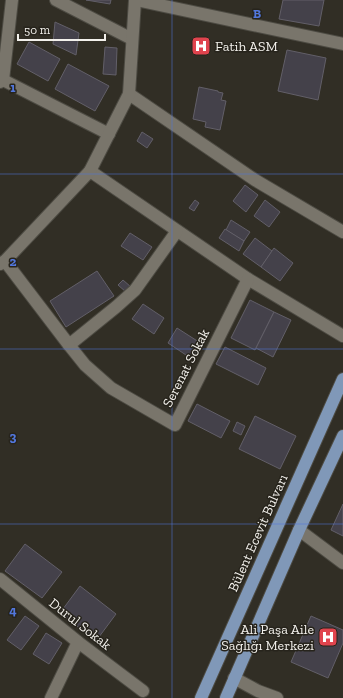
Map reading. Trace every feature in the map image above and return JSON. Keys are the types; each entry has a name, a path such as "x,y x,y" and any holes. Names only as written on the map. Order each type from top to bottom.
{"main road":[{"name":"Bülent Ecevit Bulvarı","path":"200,698 343,380"},
{"path":"226,698 343,436"}],"street":[{"path":"12,0 2,81 109,134"},
{"path":"56,0 132,39"},
{"path":"177,231 135,290 69,345 3,262 90,171 109,134 129,94 136,0 343,44"},
{"path":"129,94 255,180 343,232"},
{"path":"90,171 248,279 343,336"},
{"name":"Serenat Sokak","path":"69,345 86,365 111,388 175,425 248,279"},
{"path":"300,530 343,563"},
{"name":"Durul Sokak","path":"0,579 78,642 143,690"},
{"path":"51,698 78,642"},
{"path":"234,678 261,694 276,698"}],"building":[{"path":"86,0 111,0 110,4"},
{"path":"283,0 324,0 319,26 279,19"},
{"path":"55,22 79,33 76,55 53,44"},
{"path":"29,42 60,59 48,81 17,64"},
{"path":"105,47 117,48 116,75 103,74"},
{"path":"287,50 326,58 318,100 278,91"},
{"path":"68,64 109,86 95,111 55,89"},
{"path":"199,87 223,93 221,100 226,101 220,130 205,127 206,122 193,119"},
{"path":"142,132 153,139 147,148 137,141"},
{"path":"245,185 258,195 246,212 233,201"},
{"path":"195,200 199,203 194,211 189,208"},
{"path":"265,200 280,212 269,227 254,216"},
{"path":"231,220 250,232 244,241 226,230"},
{"path":"225,229 244,241 239,251 219,238"},
{"path":"130,233 152,247 143,260 121,246"},
{"path":"255,238 272,251 261,267 243,254"},
{"path":"274,248 293,263 280,281 261,267"},
{"path":"97,271 114,296 66,327 50,301"},
{"path":"123,280 131,287 126,292 118,285"},
{"path":"250,300 274,312 255,350 231,338"},
{"path":"143,304 164,318 154,334 132,319"},
{"path":"274,312 291,320 273,357 256,348"},
{"path":"177,328 202,344 192,359 168,343"},
{"path":"225,347 266,368 258,385 216,364"},
{"path":"197,404 230,421 221,438 188,421"},
{"path":"255,416 296,436 280,469 239,449"},
{"path":"237,422 245,426 241,435 233,431"},
{"path":"343,504 343,536 331,530"},
{"path":"25,544 62,572 42,598 5,571"},
{"path":"80,586 116,614 96,641 60,613"},
{"path":"25,616 39,626 21,650 7,640"},
{"path":"311,616 343,630 343,643 328,678 291,662"},
{"path":"46,633 62,643 49,664 33,654"}],"place":[{"name":"Fatih ASM","path":"201,46"},
{"name":"Ali Paşa Aile Sağlığı Merkezi","path":"328,637"}]}
